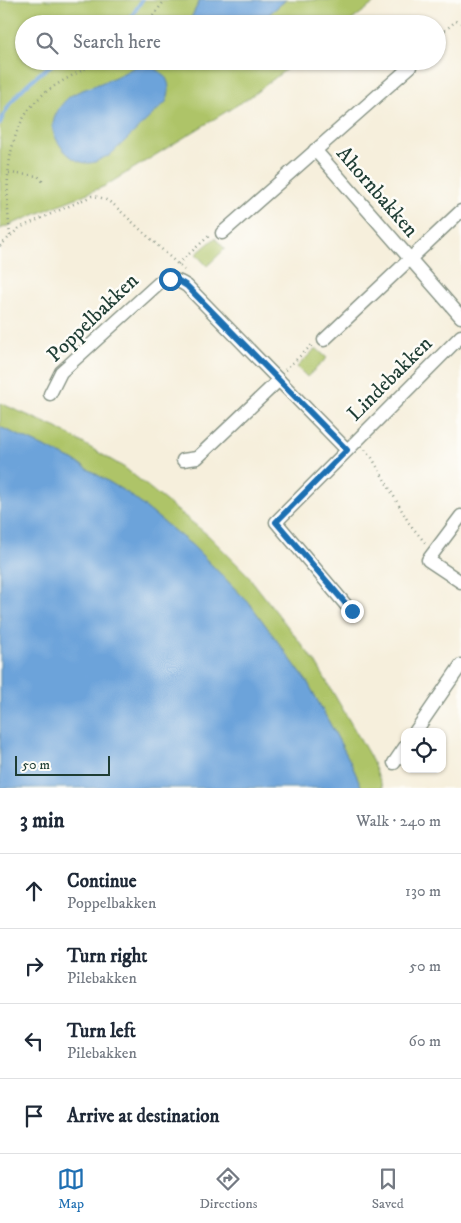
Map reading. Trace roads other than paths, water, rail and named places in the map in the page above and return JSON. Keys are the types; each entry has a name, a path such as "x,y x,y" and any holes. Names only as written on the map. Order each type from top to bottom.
{"street":[{"name":"Ahornbakken","path":"218,232 405,70"},
{"name":"Ahornbakken","path":"315,150 461,317"},
{"name":"Ahornbakken","path":"320,341 461,211"},
{"name":"Poppelbakken","path":"50,394 61,372 160,282 170,279 179,281 187,286 347,450"},
{"name":"Lindebakken","path":"352,611 276,522 461,336"},
{"path":"183,460 197,458 279,380"},
{"path":"461,516 428,560 461,582"},
{"path":"418,728 461,665"},
{"path":"394,763 401,753"}],"water":[{"path":"200,0 286,0 268,15 192,15"},
{"path":"129,70 158,70 167,79 169,85 166,102 109,156 95,162 81,162 69,155 56,138 53,131 55,116 61,106 74,94"},
{"path":"0,427 73,460 129,494 193,546 250,604 308,683 350,761 362,788 0,788"}],"waterway":[{"path":"133,15 142,0"},
{"path":"0,123 4,113 16,96 45,70"}]}
